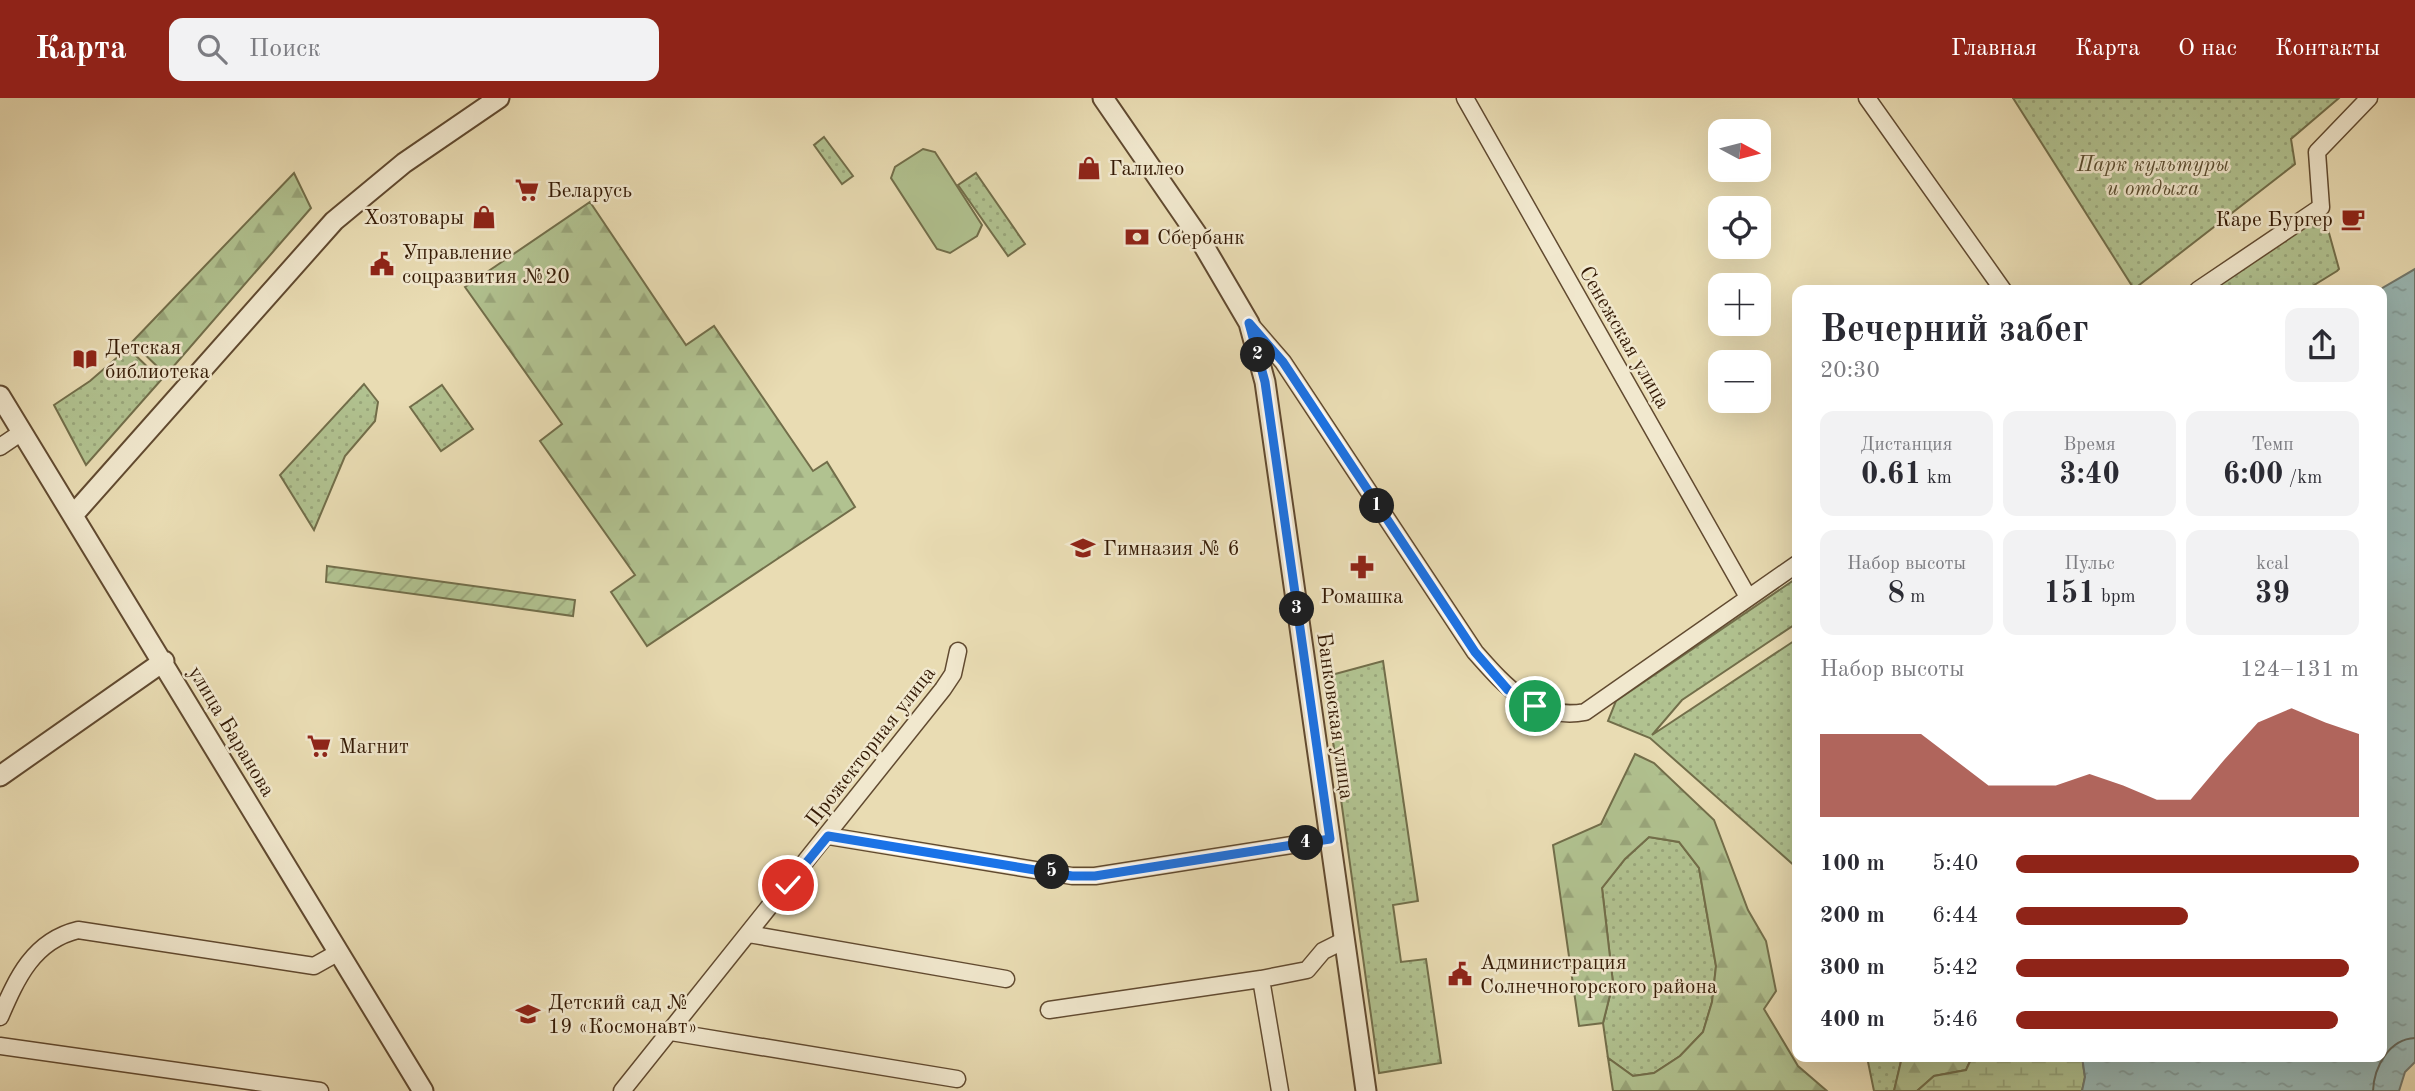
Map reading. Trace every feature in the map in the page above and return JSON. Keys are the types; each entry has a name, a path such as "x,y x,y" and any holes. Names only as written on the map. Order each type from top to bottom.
{"street":[{"path":"74,514 334,221 404,163 499,98"},
{"name":"Банковская улица","path":"1103,98 1198,236 1249,323 1265,382 1366,1091"},
{"name":"Сенежская улица","path":"1465,98 1748,597"},
{"path":"1867,98 1999,285"},
{"path":"2205,285 2321,207 2317,152 2369,98"},
{"path":"1249,323 1283,362 1463,635 1508,690 1545,711 1585,712 1792,567"},
{"name":"улица Баранова","path":"0,396 423,1091"},
{"path":"0,447 22,432"},
{"path":"55,485 75,495 84,496 96,490"},
{"name":"Прожекторная улица","path":"622,1091 943,689 953,674 958,651"},
{"path":"0,776 163,660"},
{"path":"828,836 1072,876 1095,876 1330,839"},
{"path":"0,1017 20,972 30,960 47,943 78,930 314,966 339,952"},
{"path":"749,933 1006,979"},
{"path":"1049,1010 1307,971 1323,951 1345,940"},
{"path":"1261,979 1280,1091"},
{"path":"671,1032 957,1079"},
{"path":"0,1046 320,1091"}],"green space":[{"name":"Парк культуры и отдыха","path":"2013,98 2339,98 2291,139 2295,164 2139,285 2131,285"},
{"path":"824,137 853,176 842,184 814,145"},
{"path":"923,149 935,152 982,225 977,236 950,253 937,249 891,178 895,167"},
{"path":"294,173 311,208 166,375 132,342"},
{"path":"976,173 1025,244 1008,256 958,185"},
{"path":"590,202 686,345 714,326 813,471 827,462 855,507 647,646 611,592 635,575 540,441 562,424 465,287"},
{"path":"2324,215 2339,269 2337,271 2314,285 2217,285"},
{"path":"128,348 161,380 86,465 54,405 90,381"},
{"path":"364,384 378,402 375,421 345,456 314,530 280,475"},
{"path":"442,385 473,429 441,451 410,407"},
{"path":"327,566 575,600 573,616 326,582"},
{"path":"1792,581 1792,626 1682,700 1652,735 1792,642 1792,864 1650,738 1608,721 1616,701"},
{"path":"1383,661 1418,901 1393,905 1401,962 1426,959 1441,1063 1379,1073 1324,677"},
{"path":"1635,754 1654,763 1714,820 1748,910 1766,941 1776,991 1764,1009 1792,1056 1792,1062 1796,1062 1827,1091 1613,1091 1608,1058 1633,1076 1654,1073 1680,1056 1703,1032 1712,1002 1716,966 1699,868 1679,842 1649,837 1625,859 1602,888 1613,983 1603,1023 1579,1026 1553,845 1601,824"},
{"path":"1649,837 1679,842 1699,868 1716,966 1712,1002 1703,1032 1680,1056 1654,1073 1633,1076 1608,1058 1603,1023 1613,983 1602,888 1625,859"},
{"path":"1868,1062 1901,1062 1894,1091 1874,1091"},
{"path":"1901,1062 1970,1062 1966,1070 1934,1076 1917,1091 1894,1091"},
{"path":"1970,1062 2083,1062 2085,1077 2082,1091 1917,1091 1934,1076 1966,1070"}],"water":[{"path":"2415,269 2415,1062 2405,1072 2399,1091 2082,1091 2085,1077 2083,1062 2387,1062 2387,285"}],"place":[{"name":"Галилео","path":"1089,168"},
{"name":"Беларусь","path":"527,190"},
{"name":"Хозтовары","path":"484,217"},
{"name":"Каре Бургер","path":"2353,219"},
{"name":"Сбербанк","path":"1137,237"},
{"name":"Управление соцразвития №20","path":"382,264"},
{"name":"Детская библиотека","path":"85,359"},
{"name":"Гимназия № 6","path":"1083,548"},
{"name":"Ромашка","path":"1362,567"},
{"name":"Магнит","path":"319,746"},
{"name":"Администрация Солнечногорского района","path":"1460,974"},
{"name":"Детский сад № 19 «Космонавт»","path":"528,1014"}],"route":[{"path":"788,885 828,836 1072,876 1095,876 1330,839 1265,382 1249,323 1283,362 1475,652 1508,690 1535,706"}]}
